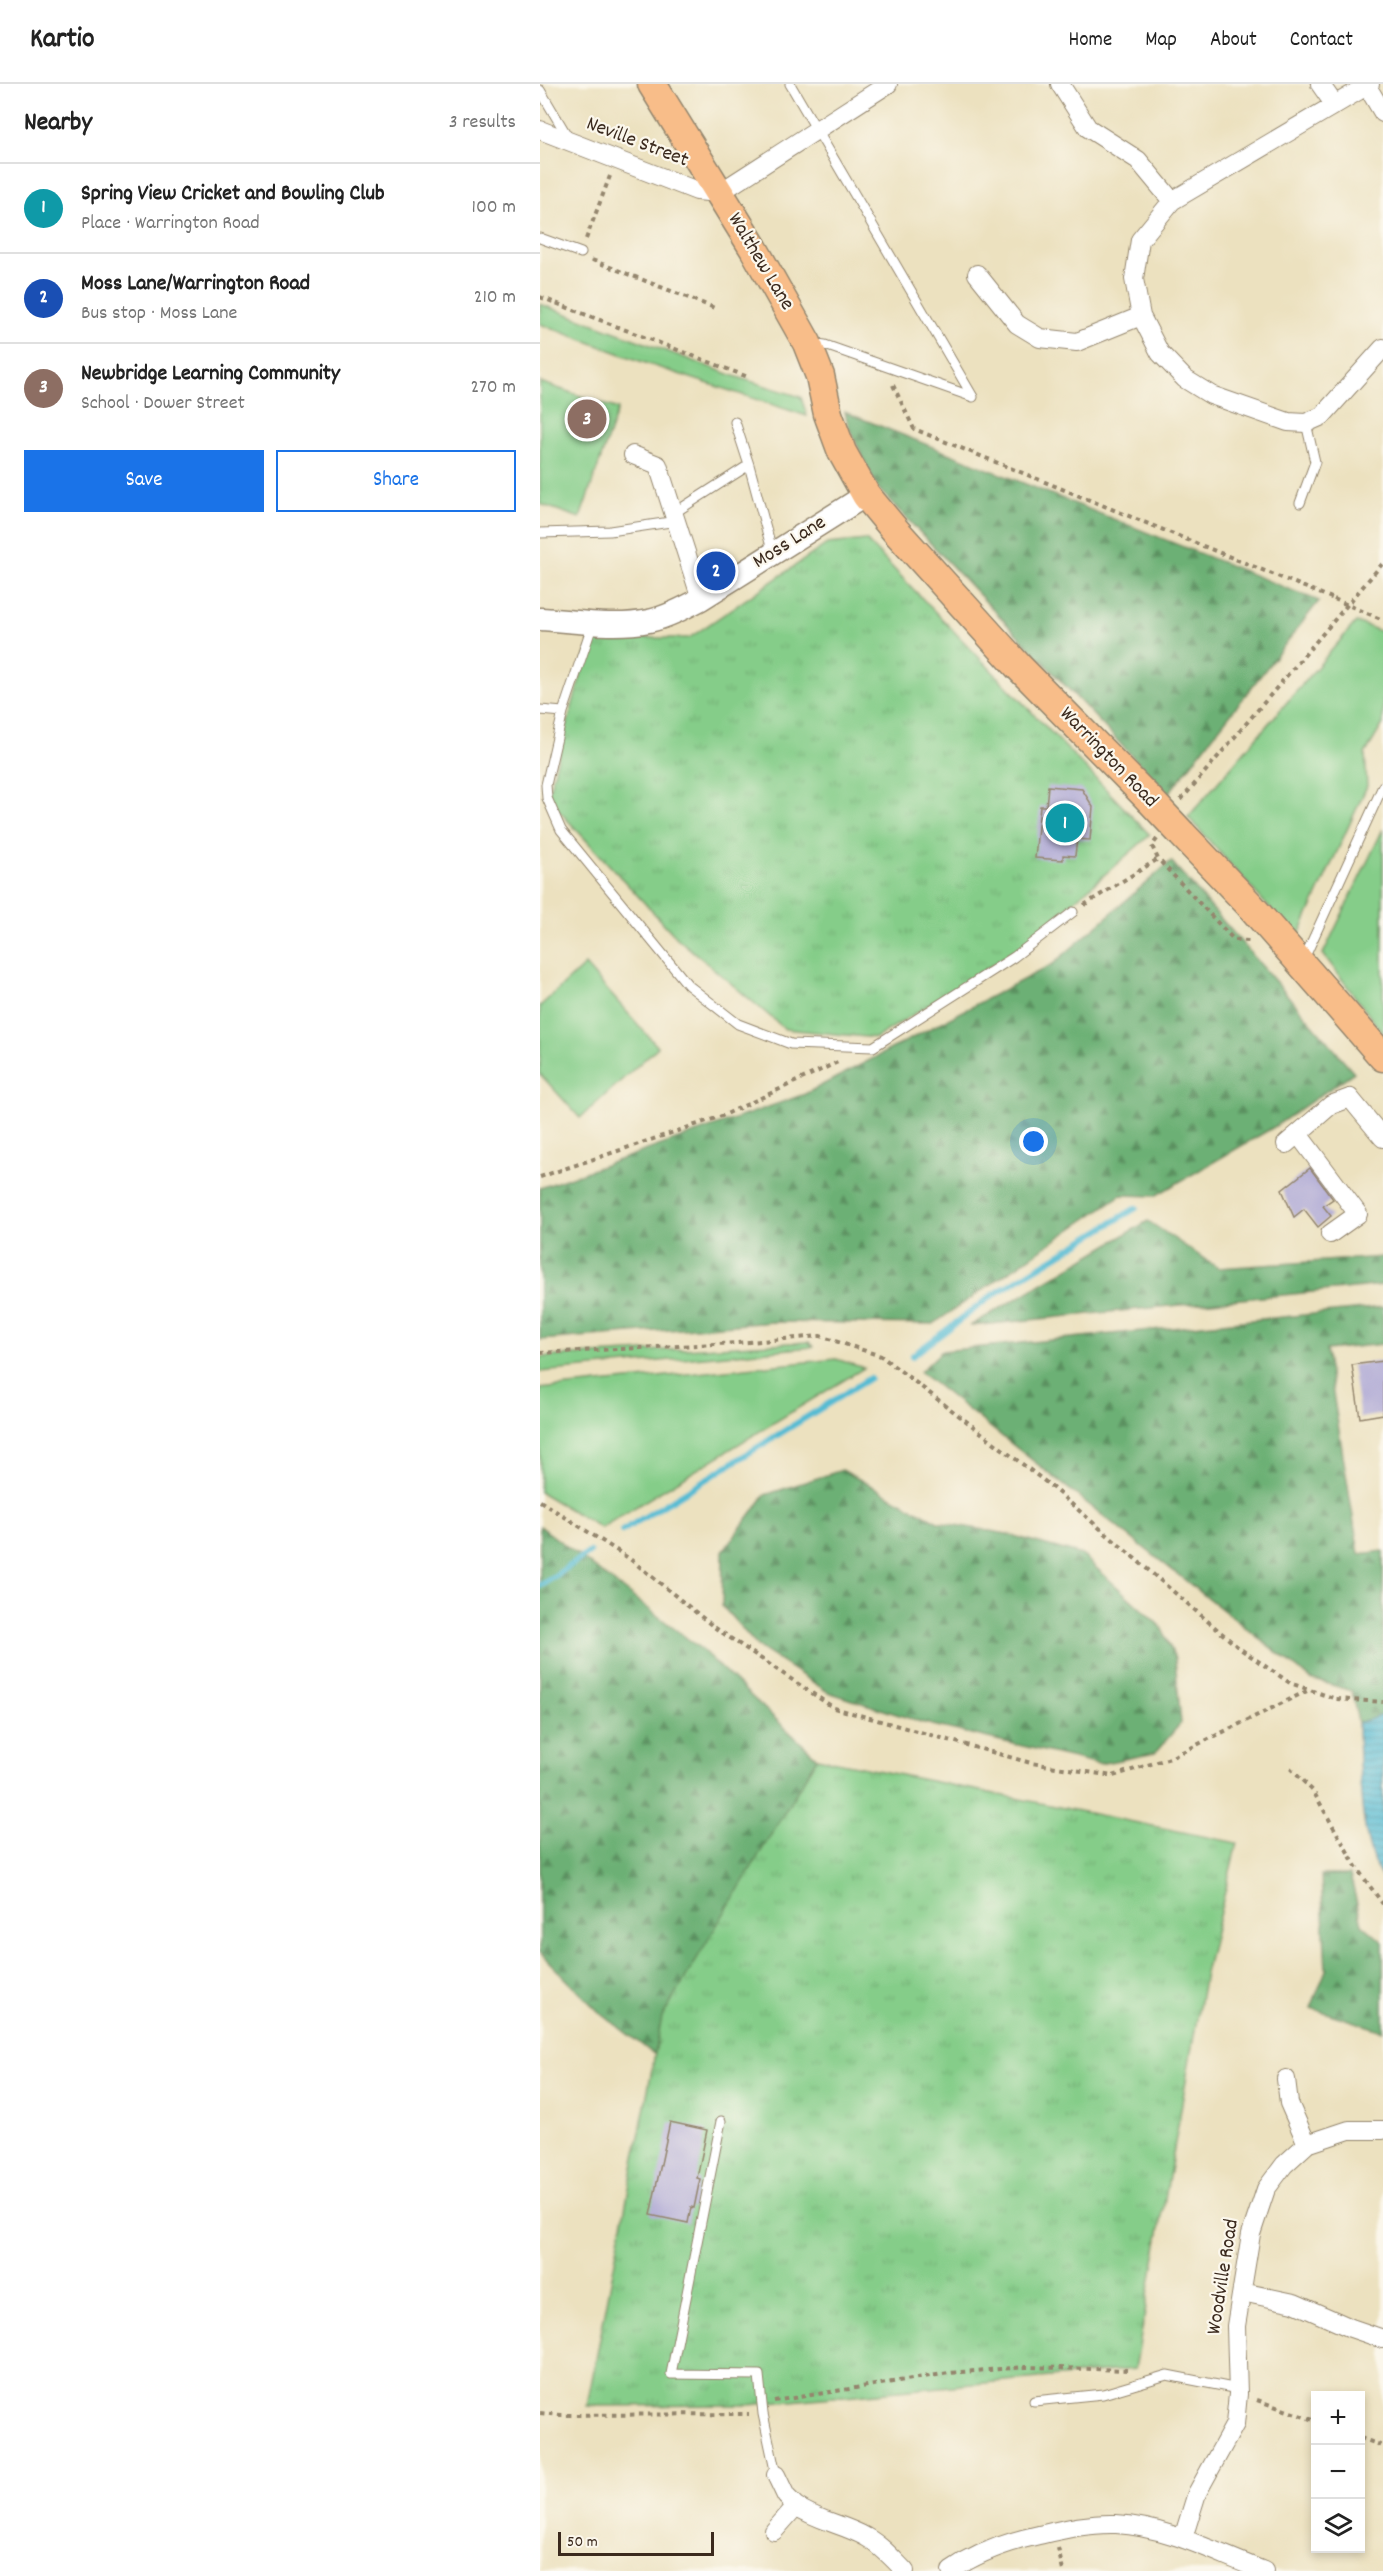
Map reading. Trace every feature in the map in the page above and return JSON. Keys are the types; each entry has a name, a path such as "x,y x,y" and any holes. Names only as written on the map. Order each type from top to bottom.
{"main road":[{"name":"Walthew Lane","path":"652,84 754,249 807,343 820,376 828,414 842,452"},
{"name":"Warrington Road","path":"842,452 866,495 895,530 1018,666 1149,799 1272,930 1383,1057"}],"street":[{"path":"719,193 888,84"},
{"path":"1060,84 1088,128 1138,160 1172,201"},
{"path":"1320,84 1334,104"},
{"path":"1383,113 1369,85 1172,201 1140,240 1134,279 1141,316 1160,353 1185,379 1211,395 1288,422 1306,423 1322,416 1383,348"},
{"name":"Neville Street","path":"540,130 697,191 719,193"},
{"path":"977,274 1017,324 1040,338 1077,342 1141,316"},
{"path":"633,455 658,465 701,599"},
{"name":"Moss Lane","path":"540,619 623,624 650,621 678,611 701,599 866,495"},
{"path":"1330,1234 1358,1214 1292,1139 1331,1105 1350,1098 1383,1138"},
{"path":"1286,2079 1289,2103 1307,2144"},
{"name":"Woodville Road","path":"1183,2538 1197,2493 1235,2424 1238,2392 1235,2345 1251,2234 1262,2197 1284,2164 1307,2144 1349,2130 1383,2130"},
{"path":"1242,2292 1294,2303 1351,2328 1383,2339"},
{"path":"776,2475 783,2491 796,2506 819,2520 867,2537 880,2546 905,2571"},
{"path":"774,2531 796,2506"},
{"path":"951,2571 984,2551 1005,2544 1078,2526 1117,2524 1137,2526 1183,2538 1264,2571"}],"lane":[{"path":"790,84 973,397 825,345 807,343"},
{"path":"540,90 571,141"},
{"path":"540,238 581,253"},
{"path":"735,422 773,554"},
{"path":"1300,503 1315,462 1306,423"},
{"path":"540,533 610,531 675,517 749,465"},
{"path":"593,622 563,712 546,785 547,798 561,830 688,985 738,1024 791,1044 873,1047 1005,963 1073,912"},
{"path":"540,710 563,712"},
{"path":"1302,964 1383,786"},
{"path":"721,2121 671,2374 759,2375 763,2414 776,2475"},
{"path":"1034,2401 1103,2394 1167,2375 1238,2392"}],"path":[{"path":"605,188 581,253 583,257 717,309"},
{"path":"540,297 748,376"},
{"path":"884,365 914,429 1383,620"},
{"path":"1272,930 1249,941 1234,940 1158,859 1152,846 1172,826 1383,563"},
{"path":"1073,912 1158,859"},
{"path":"540,1177 723,1116 867,1047"},
{"path":"540,1353 737,1343 820,1336 881,1356 1047,1483 1239,1648 1290,1683 1336,1699 1383,1702"},
{"path":"540,1502 630,1559 714,1627 834,1708 1031,1763 1113,1776 1170,1758 1309,1690"},
{"path":"1290,1768 1313,1791 1358,1870 1383,1904"},
{"path":"762,2403 949,2373 1026,2367 1132,2370 1167,2375"},
{"path":"1238,2392 1311,2419"},
{"path":"540,2413 561,2415 763,2414"},
{"path":"1365,2440 1383,2446"}],"green space":[{"path":"540,304 734,376 801,397 807,416 648,364 540,324"},
{"path":"540,382 618,409 580,518 540,504"},
{"path":"845,412 1319,601 1168,794 877,487 849,428"},
{"path":"866,540 1150,835 1024,945 876,1038 785,1029 677,938 547,798 591,638 689,638 827,544"},
{"path":"1356,622 1383,632 1383,724 1365,754 1367,786 1297,939 1188,817"},
{"path":"1383,829 1383,1034 1323,954"},
{"path":"1171,861 1354,1072 1274,1127 1155,1196 1121,1195 933,1324 773,1322 540,1340 540,1188 805,1094 1053,964"},
{"path":"585,965 658,1047 580,1118 540,1074 540,1006"},
{"path":"1148,1221 1218,1268 1383,1257 1383,1285 970,1326"},
{"path":"1383,1307 1383,1344 1326,1350 1359,1554 1383,1551 1383,1715 1358,1723 1352,1691 1311,1679 920,1372 942,1351"},
{"path":"809,1342 813,1347 540,1372 540,1357"},
{"path":"836,1359 864,1368 601,1528 540,1492 540,1389"},
{"path":"842,1470 938,1522 1007,1534 1082,1555 1161,1627 1175,1658 1181,1723 1155,1753 1099,1764 924,1723 828,1692 758,1647 722,1606 723,1551 765,1495"},
{"path":"540,1526 701,1649 817,1758 663,2017 655,2055 599,2012 540,1953"},
{"path":"817,1758 1237,1843 1205,1973 1135,2369 748,2405 587,2406 662,2017"},
{"path":"1321,1875 1350,1875 1362,1924 1383,1942 1383,2031 1311,2008 1326,1970"}],"water":[{"path":"1383,1715 1383,1879 1375,1865 1365,1826 1360,1782 1358,1723"}],"building":[{"path":"1048,786 1082,789 1093,807 1090,840 1077,839 1075,856 1063,855 1063,860 1035,858 1040,806 1046,806"},
{"path":"1310,1168 1333,1199 1323,1206 1331,1216 1318,1227 1304,1209 1294,1217 1282,1190"},
{"path":"1383,1361 1383,1414 1360,1418 1352,1365"},
{"path":"670,2122 707,2130 697,2178 700,2179 694,2208 691,2207 688,2223 650,2215"}],"waterway":[{"path":"912,1356 993,1295 1136,1208"},
{"path":"622,1531 870,1378"},
{"path":"540,1586 590,1552"}],"place":[{"name":"Newbridge Learning Community","path":"587,419"},
{"name":"Moss Lane/Warrington Road","path":"716,571"},
{"name":"Spring View Cricket and Bowling Club","path":"1065,823"}]}
